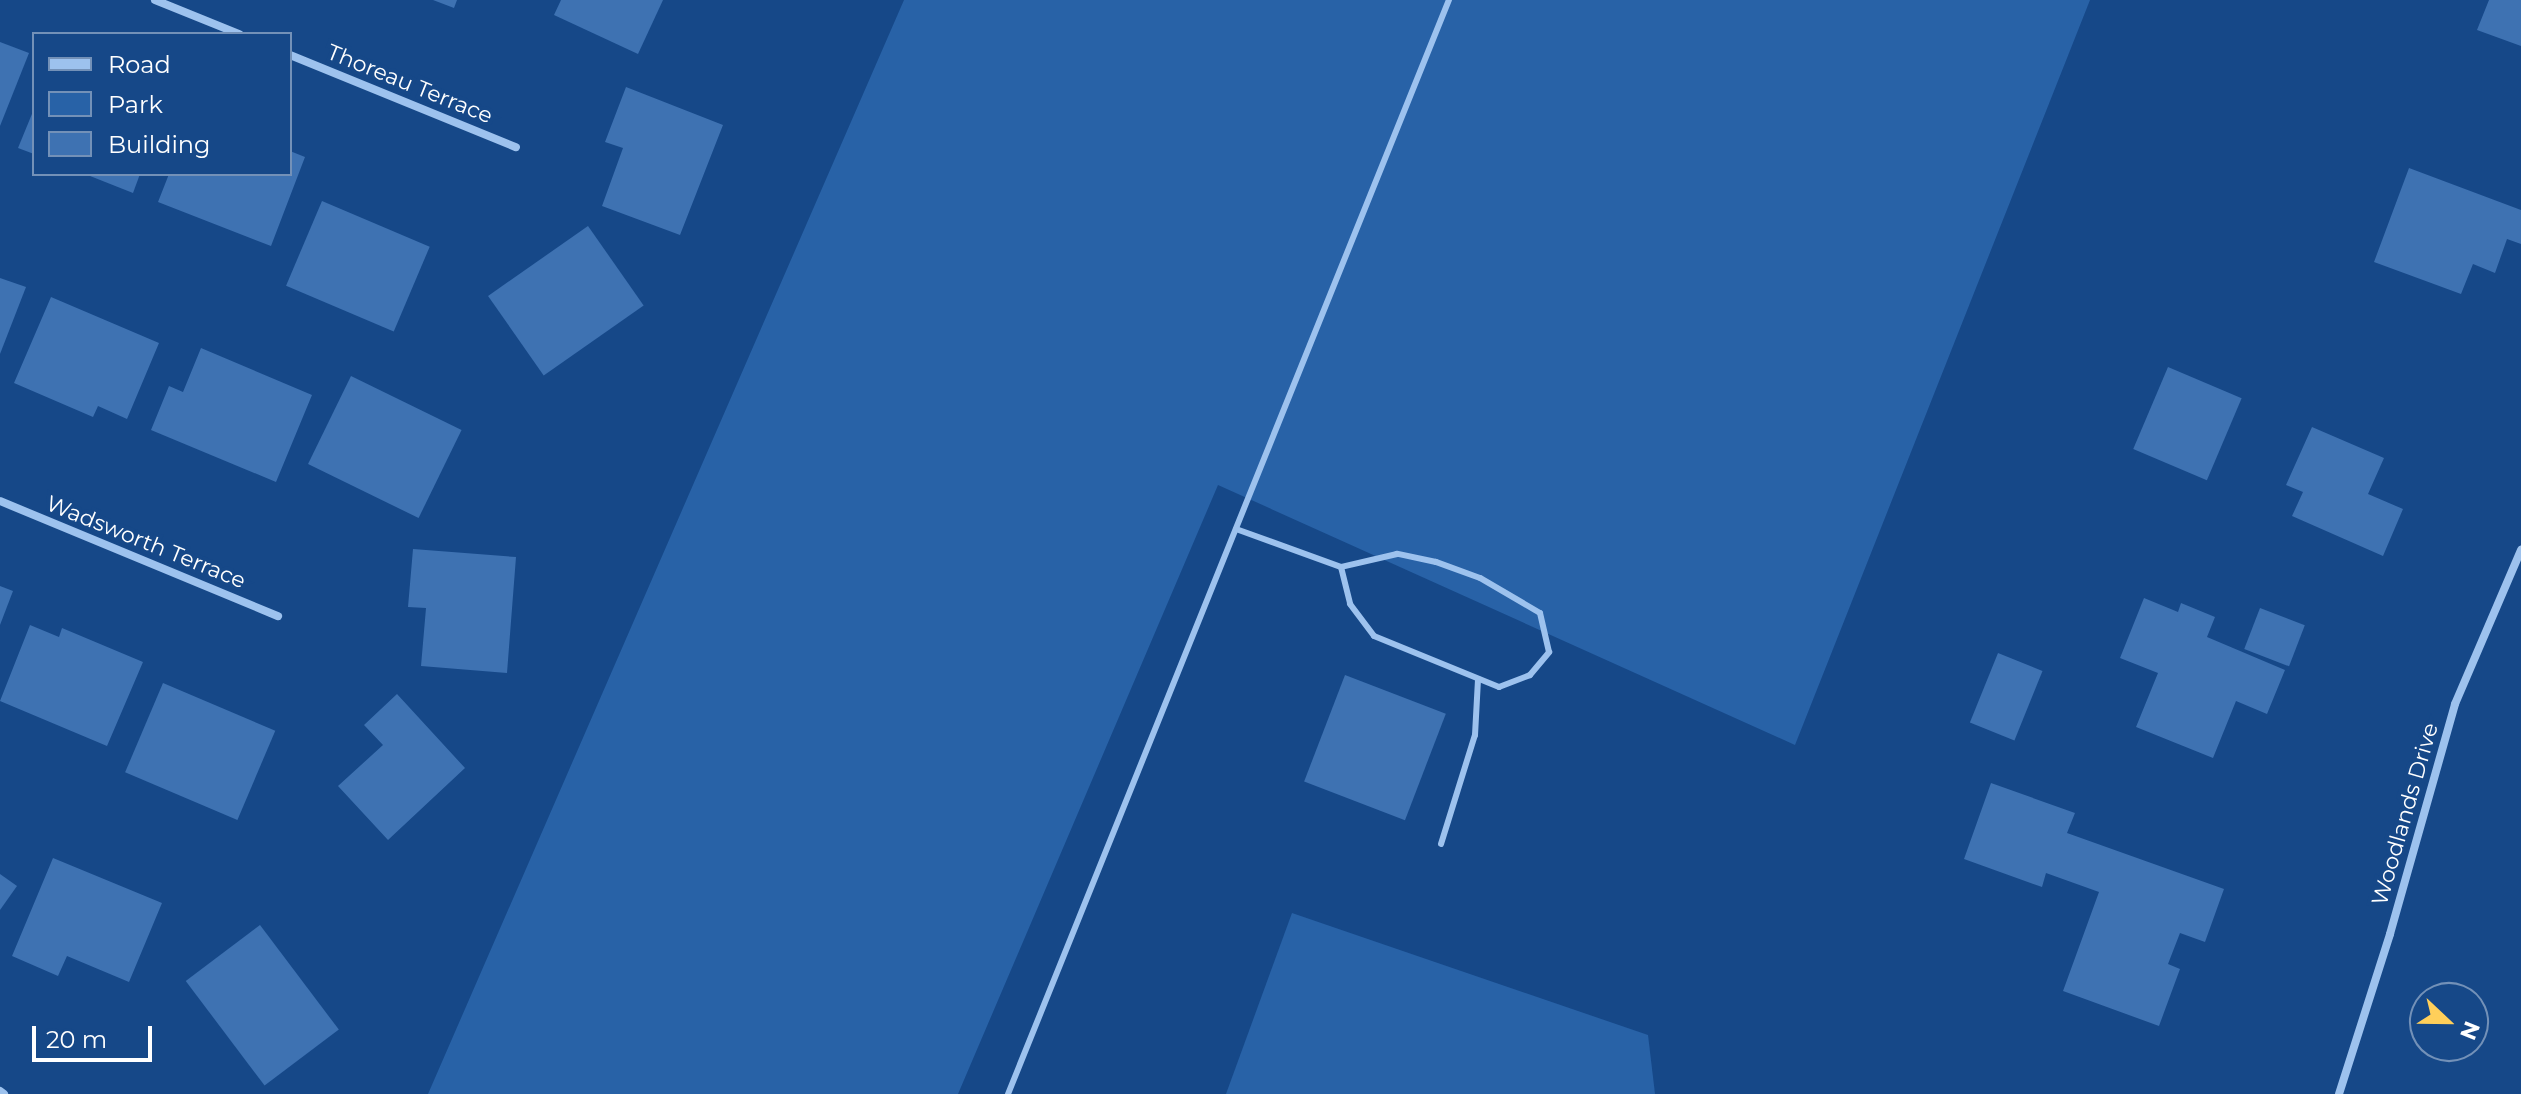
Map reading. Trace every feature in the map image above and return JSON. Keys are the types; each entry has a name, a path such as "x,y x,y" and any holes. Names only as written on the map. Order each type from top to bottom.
{"street":[{"path":"155,0 234,32"},
{"name":"Thoreau Terrace","path":"292,56 516,147"},
{"name":"Wadsworth Terrace","path":"0,501 278,616"},
{"name":"Woodlands Drive","path":"2339,1094 2390,934 2455,704 2521,550"}],"lane":[{"path":"1008,1094 1449,0"},
{"path":"1236,529 1341,567 1397,554 1436,562 1480,578 1540,613 1549,652 1530,675 1499,687 1478,679 1374,636 1350,604 1341,567"},
{"path":"1441,844 1475,735 1478,679"}],"green space":[{"path":"904,0 2090,0 1795,745 1218,485 958,1094 428,1094"},
{"path":"1292,913 1648,1035 1655,1094 1226,1094"}],"building":[{"path":"433,0 457,0 454,8"},
{"path":"561,0 663,0 638,54 554,15"},
{"path":"2489,0 2521,0 2521,46 2477,30"},
{"path":"0,42 29,53 0,126"},
{"path":"626,87 723,125 680,235 602,206 623,148 605,142"},
{"path":"32,114 32,153 18,148"},
{"path":"292,152 305,157 271,246 158,202 168,176 292,176"},
{"path":"2409,168 2521,210 2521,244 2507,239 2495,273 2473,264 2461,294 2374,262"},
{"path":"90,176 139,176 133,193"},
{"path":"322,201 430,247 394,331 286,286"},
{"path":"588,226 644,305 544,375 488,296"},
{"path":"0,278 26,287 0,354"},
{"path":"51,297 159,343 127,419 98,406 93,417 14,383"},
{"path":"201,348 312,395 276,482 151,430 169,386 183,392"},
{"path":"2168,367 2242,398 2207,480 2133,449"},
{"path":"351,376 462,430 419,518 308,464"},
{"path":"2312,427 2384,458 2368,494 2403,509 2383,556 2292,516 2303,492 2286,485"},
{"path":"413,549 516,557 507,673 421,666 426,608 408,607"},
{"path":"0,586 13,591 0,625"},
{"path":"2144,598 2178,612 2181,603 2215,617 2207,637 2285,670 2267,714 2236,701 2213,758 2136,727 2158,673 2120,658"},
{"path":"2260,608 2305,625 2289,666 2244,649"},
{"path":"30,625 59,637 62,628 143,662 107,746 0,701"},
{"path":"1998,653 2043,671 2014,741 1970,723"},
{"path":"1345,675 1446,714 1405,820 1304,781"},
{"path":"163,683 275,731 237,820 125,772"},
{"path":"397,694 465,768 388,840 338,786 383,745 364,725"},
{"path":"1991,783 2075,813 2067,833 2224,889 2205,942 2180,933 2168,964 2180,969 2159,1026 2063,991 2099,892 2046,873 2042,887 1964,859"},
{"path":"53,858 162,903 129,982 67,956 58,976 12,956"},
{"path":"0,874 17,886 0,910"},
{"path":"260,925 339,1030 265,1086 186,981"}]}
